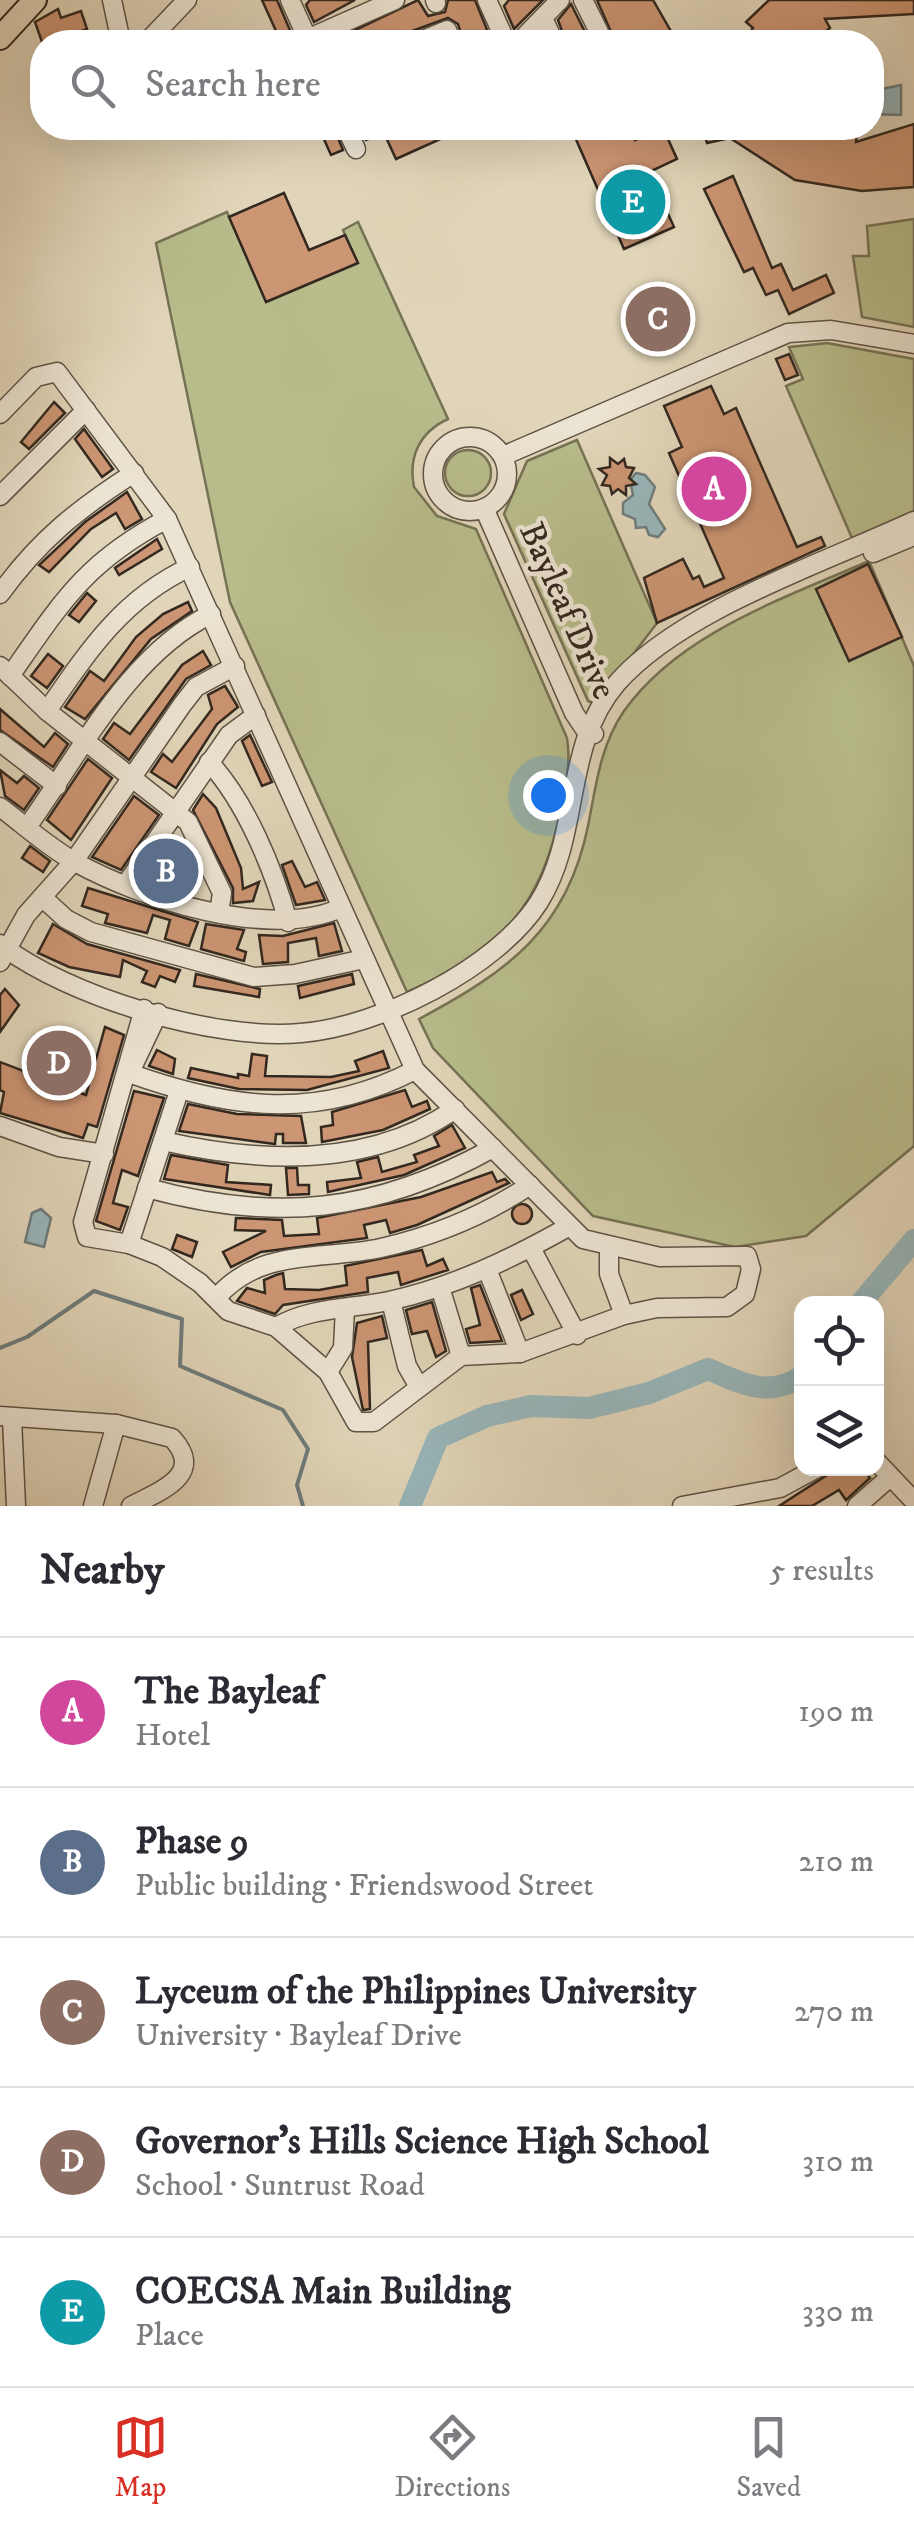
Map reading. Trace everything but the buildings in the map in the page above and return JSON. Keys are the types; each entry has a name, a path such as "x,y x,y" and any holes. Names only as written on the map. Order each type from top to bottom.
{"main road":[{"path":"0,38 35,0"}],"street":[{"path":"112,0 118,30"},
{"path":"159,30 187,0"},
{"path":"344,22 364,0"},
{"path":"328,30 395,0"},
{"path":"531,30 560,0"},
{"path":"583,0 598,30"},
{"path":"294,2 304,30"},
{"path":"491,2 502,30"},
{"path":"543,18 548,30"},
{"path":"352,140 356,149"},
{"path":"503,456 788,332 831,330 914,344"},
{"path":"0,414 36,377 51,371 62,376 167,519 415,1070 583,1239 674,1258 747,1256 750,1281 736,1305 656,1308 624,1315 520,1353 461,1356 366,1424 350,1415 343,1393 328,1372 276,1327 228,1311 217,1297 176,1264 129,1244 95,1240 84,1230 129,1073 132,1044 149,1016"},
{"path":"0,496 86,410"},
{"path":"470,436 492,444 503,456 505,486 484,508 462,510 442,499 433,478 435,461 448,443 470,436"},
{"path":"0,594 27,556 64,520 134,473"},
{"name":"Bayleaf Drive","path":"484,508 591,733"},
{"path":"167,519 96,562 5,671 47,710 194,828 222,893 219,913"},
{"path":"236,666 196,687 74,861 26,915 4,958 70,995 149,1016 238,1031 301,1034 388,1013 475,968 499,950 530,916 556,862 591,733 616,684 674,632 914,522"},
{"path":"591,733 624,690 680,640 914,536"},
{"path":"47,710 117,615 148,589 190,567"},
{"path":"27,827 162,644 211,614"},
{"path":"126,884 228,735 256,715"},
{"path":"0,742 57,786"},
{"path":"209,762 229,786 280,894 288,922"},
{"path":"0,807 74,861 126,884 219,913 288,922 308,920 341,908"},
{"path":"41,901 91,932 254,977 294,974 364,959"},
{"path":"129,1073 179,1091 242,1103 333,1102 386,1085 415,1070"},
{"path":"129,1244 179,1091"},
{"path":"163,1140 264,1159 297,1157 374,1143 455,1109"},
{"path":"0,1126 59,1147 104,1154"},
{"path":"148,1188 225,1207 334,1205 417,1183 493,1148"},
{"path":"217,1297 234,1278 257,1265 346,1254 420,1238 475,1217 530,1186"},
{"path":"276,1327 302,1314 390,1300 440,1286 487,1269 568,1227"},
{"path":"610,1246 609,1274 624,1315"},
{"path":"531,1248 577,1335"},
{"path":"487,1269 520,1353"},
{"path":"440,1286 461,1356"},
{"path":"390,1300 407,1366 419,1386"},
{"path":"328,1372 343,1348 344,1308"},
{"path":"16,1506 6,1418 116,1424 172,1438 185,1460 184,1473 176,1482 131,1506"},
{"path":"93,1506 116,1424"},
{"path":"884,1470 914,1501"},
{"path":"682,1506 780,1488 803,1476"},
{"path":"857,1506 890,1477"}],"green space":[{"path":"227,212 266,301 357,262 343,230 358,222 448,419 430,431 418,446 413,465 414,487 437,516 476,529 567,738 567,773 553,842 529,899 491,942 467,960 407,992 230,602 156,243"},
{"path":"914,219 914,327 862,317 853,256 869,256 867,226"},
{"path":"827,343 914,359 914,511 852,538 786,386 803,379 789,347"},
{"path":"577,440 657,623 595,704 588,701 504,514 527,461"},
{"path":"468,450 484,457 491,473 484,489 468,496 452,489 445,473 452,457"},
{"path":"869,561 914,666 914,1146 806,1236 735,1247 593,1216 433,1048 419,1019 506,965 549,920 578,862 609,738 624,711 647,684 674,660 736,621"}],"water":[{"path":"901,85 901,115 884,114 884,89"},
{"path":"636,473 645,475 655,487 649,504 665,529 658,537 649,535 646,527 636,528 635,519 623,514 623,503 633,495 630,480"},
{"path":"41,1209 51,1218 44,1247 25,1242 32,1213"}],"waterway":[{"path":"867,1296 914,1240"},
{"path":"0,1348 27,1337 94,1291 182,1319 180,1366 283,1410 308,1449 297,1485 303,1506"},
{"path":"410,1506 438,1438 487,1416 531,1406 589,1408 649,1393 708,1369 766,1388 794,1381"}],"place":[{"name":"COECSA Main Building","path":"633,202"},
{"name":"Lyceum of the Philippines University","path":"658,319"},
{"name":"The Bayleaf","path":"714,489"},
{"name":"Phase 9","path":"166,871"},
{"name":"Governor's Hills Science High School","path":"59,1063"}]}
